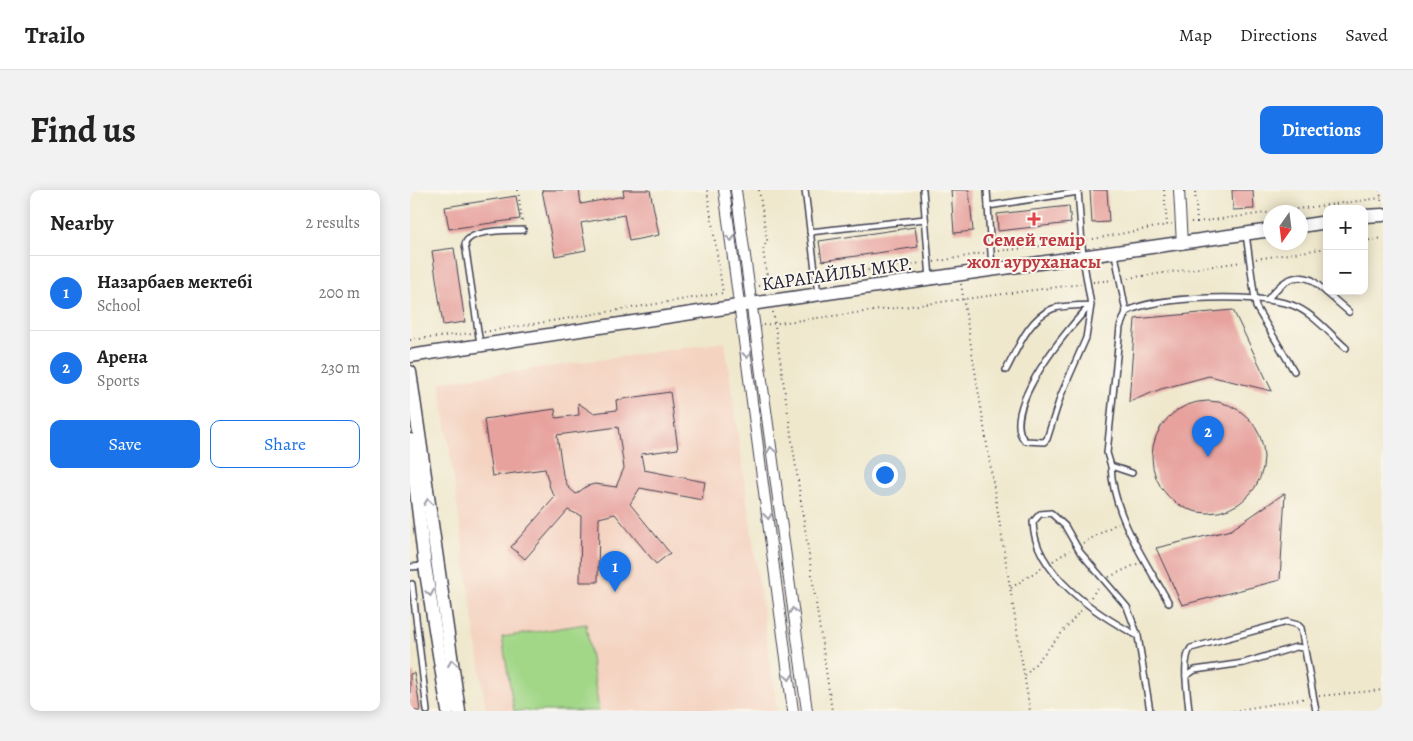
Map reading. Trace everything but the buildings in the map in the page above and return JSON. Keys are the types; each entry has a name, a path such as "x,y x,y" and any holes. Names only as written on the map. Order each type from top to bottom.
{"street":[{"path":"724,190 745,306 753,326 807,711"},
{"path":"736,190 745,306 793,711"},
{"path":"1179,190 1182,244"},
{"path":"1368,216 1383,214"},
{"path":"1308,225 1323,223"},
{"name":"КАРАГАЙЛЫ МКР.","path":"410,356 480,347 772,301 1115,254 1263,231"},
{"path":"410,372 448,711"},
{"path":"410,440 459,711"}],"lane":[{"path":"805,190 818,295"},
{"path":"923,190 930,279"},
{"path":"987,190 992,271"},
{"path":"988,206 1078,191 1083,258 1090,306 1086,338 1061,395 1047,439 1044,442 1025,440 1021,436 1020,428 1023,408 1041,364 1072,324 1090,306"},
{"path":"810,232 925,219"},
{"path":"480,347 465,244 467,239 474,234 523,230"},
{"path":"1246,234 1254,300 1259,313 1294,371"},
{"path":"1115,254 1126,312 1120,327 1107,453 1111,466 1115,498 1145,560 1169,603"},
{"path":"1267,300 1284,282 1305,277 1312,280 1349,312"},
{"path":"1126,312 1161,302 1189,299 1267,300 1301,309 1346,348"},
{"path":"1006,370 1026,333 1037,320 1051,310 1066,306 1090,306"},
{"path":"1111,466 1132,473"},
{"path":"1138,636 1086,604 1053,572 1033,533 1033,522 1040,514 1051,513 1064,526 1077,546 1127,607 1138,636 1150,711"},
{"path":"410,567 431,564"},
{"path":"412,584 413,612 427,711"},
{"path":"1189,711 1186,676 1187,655 1194,646 1287,622 1301,628 1303,648 1316,711"},
{"path":"1186,676 1195,670 1244,664 1296,647 1303,648"}],"path":[{"path":"518,190 523,230"},
{"path":"410,340 478,333 723,294 707,190"},
{"path":"758,190 767,240 763,250 832,711"},
{"path":"1164,190 1167,225"},
{"path":"1196,190 1197,222"},
{"path":"1380,190 1383,209"},
{"path":"768,284 1082,241 1181,223 1381,198"},
{"path":"1368,241 1383,238"},
{"path":"753,326 1120,279 1323,249"},
{"path":"960,275 1030,711"},
{"path":"1010,588 1124,519"},
{"path":"1024,677 1105,579 1145,560"}],"shaded area":[{"path":"725,342 777,711 486,711 440,382"}],"green space":[{"path":"586,624 599,711 514,711 502,637"}],"place":[{"name":"Семей темір жол ауруханасы","path":"1034,219"},
{"name":"Арена","path":"1208,457"},
{"name":"Назарбаев мектебі","path":"615,592"}]}
